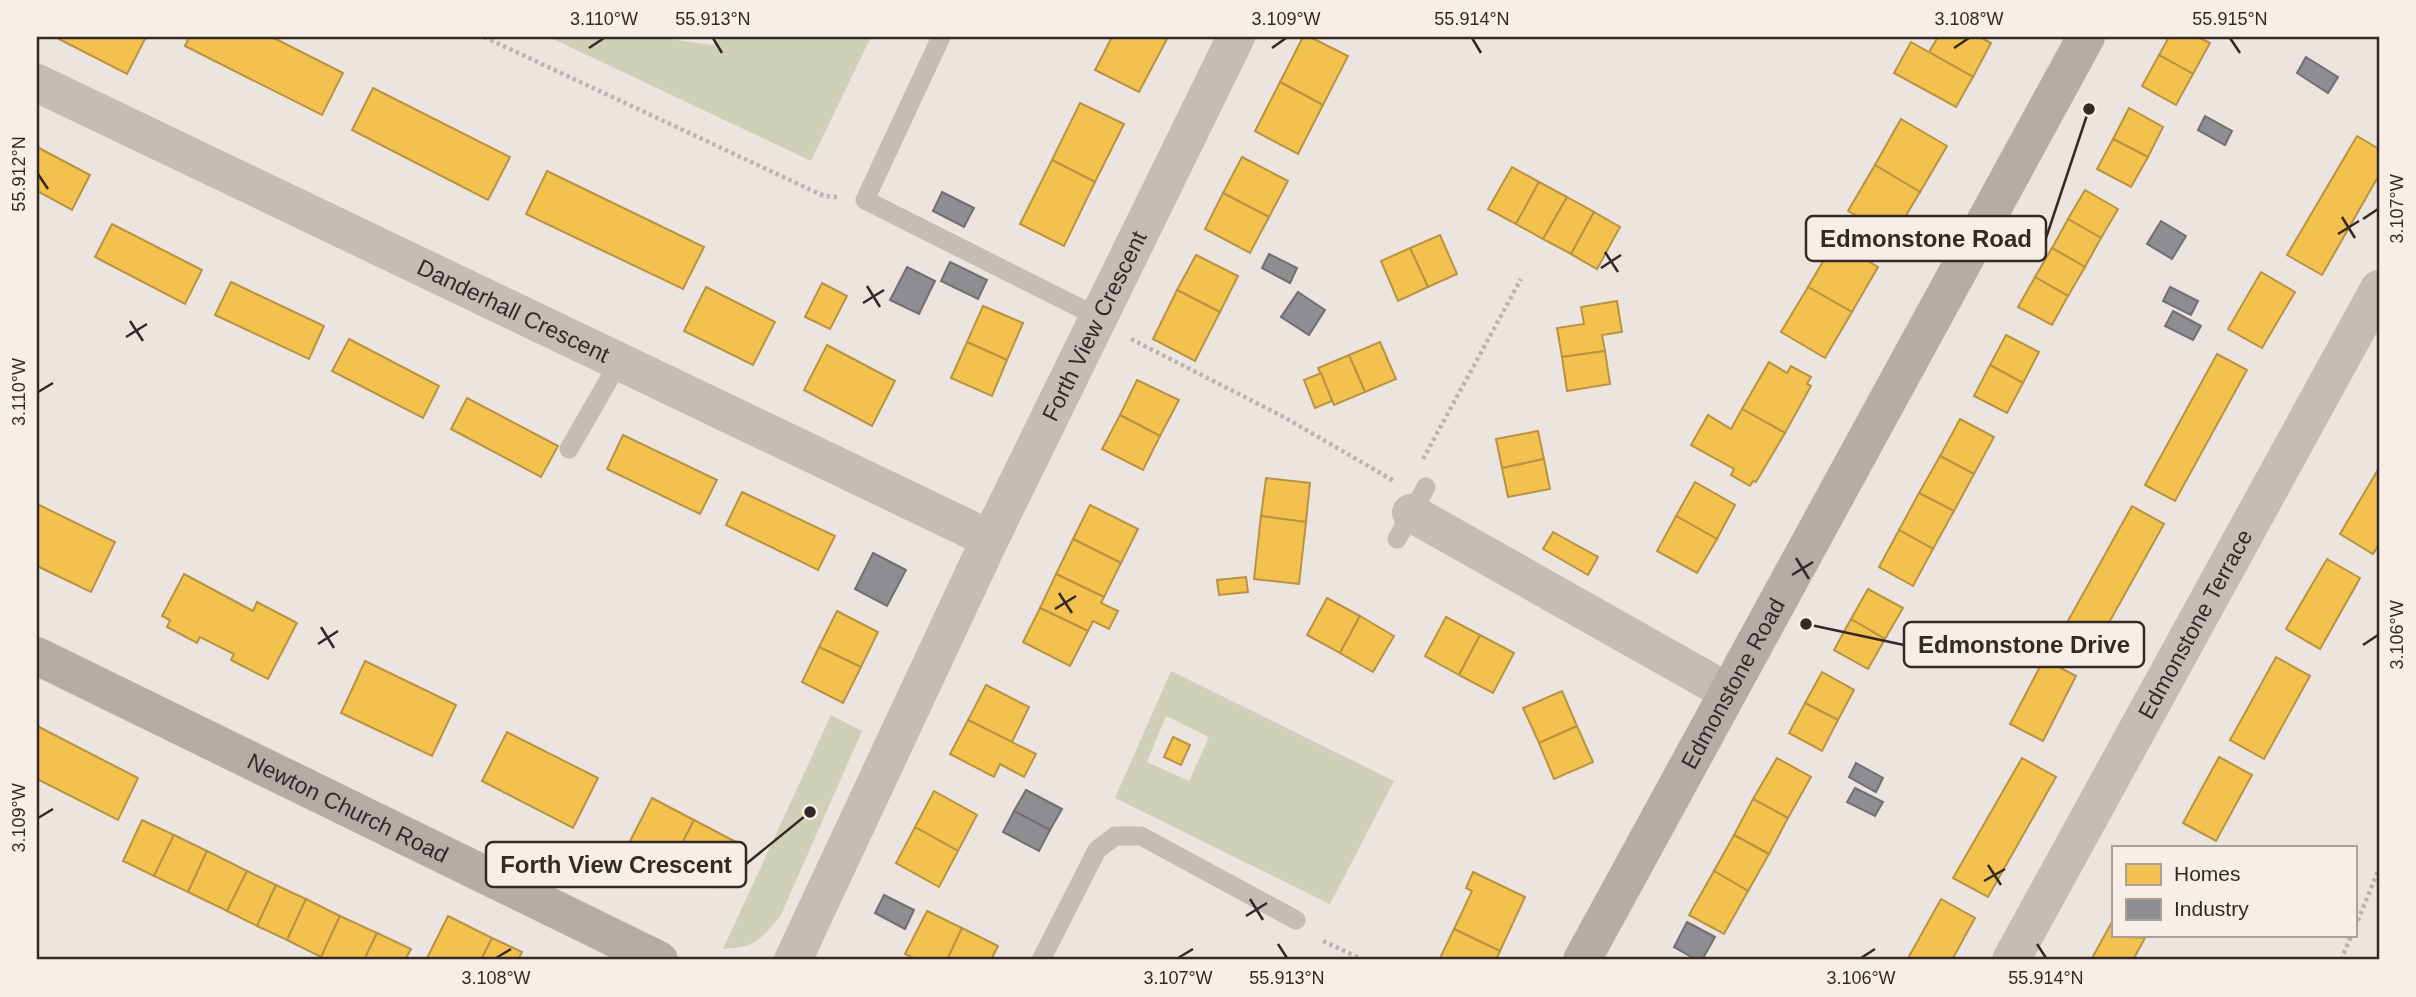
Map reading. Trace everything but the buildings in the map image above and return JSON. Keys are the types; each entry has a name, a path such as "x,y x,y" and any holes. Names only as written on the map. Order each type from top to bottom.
{"street":[{"name":"Forth View Crescent","path":"793,960 990,539 1236,37"},
{"name":"Edmonstone Road","path":"1582,960 2087,37"},
{"name":"Danderhall Crescent","path":"37,83 990,539"},
{"name":"Edmonstone Terrace","path":"2011,960 2379,289"},
{"path":"1412,505 1728,692"},
{"name":"Newton Church Road","path":"37,656 659,960"}],"lane":[{"path":"941,37 865,200 1100,318"},
{"path":"569,449 618,362"},
{"path":"1041,960 1097,850 1115,836 1140,836 1296,920"}],"path":[{"path":"484,37 824,196 865,200"},
{"path":"1100,318 1122,334 1284,417 1412,505 1521,279"},
{"path":"2356,925 2379,869"},
{"path":"2341,960 2351,937"},
{"path":"1323,941 1364,960"}],"green space":[{"path":"549,37 656,37 712,45 722,37 871,37 811,161"},
{"path":"1171,671 1394,781 1330,904 1115,798","holes":["1166,716 1209,737 1189,781 1147,762"]},
{"path":"831,715 862,731 780,917 756,941 743,947 723,949"}],"place":[{"name":"Edmonstone Road","path":"2089,109"},
{"name":"Edmonstone Drive","path":"1806,624"},
{"name":"Forth View Crescent","path":"810,812"}]}
